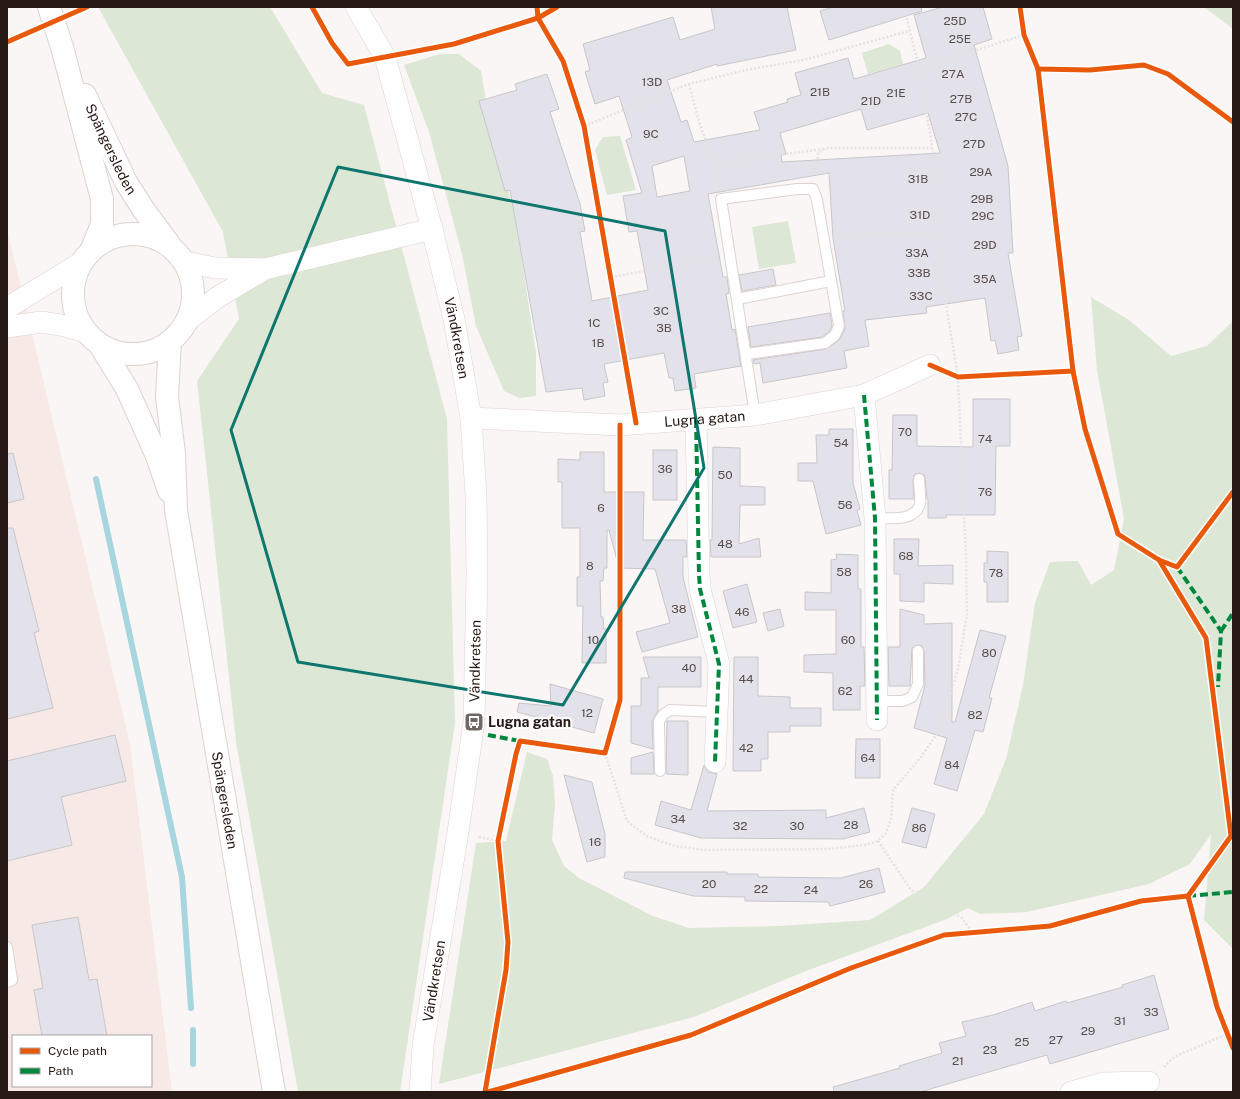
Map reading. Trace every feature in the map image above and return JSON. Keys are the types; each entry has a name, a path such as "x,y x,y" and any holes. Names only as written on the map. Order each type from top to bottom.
{"main road":[{"name":"Spängersleden","path":"48,7 62,47 102,199 102,224 73,281 72,299 76,316 127,389 157,456 176,510"},
{"name":"Spängersleden","path":"62,47 126,182 143,209 185,262 192,281 193,301 188,320 180,332 170,341 154,351 136,354 117,352 92,338"},
{"name":"Spängersleden","path":"85,256 109,237 130,233 151,235 170,245"},
{"name":"Spängersleden","path":"170,341 167,397 174,453 176,510 274,1092"}],"street":[{"name":"Vändkretsen","path":"356,7 385,57 432,229 454,318 471,418 476,495 477,574 474,722 458,832 423,1046 420,1092"},
{"path":"185,262 215,268 265,269 432,229"},
{"path":"7,308 85,256"},
{"path":"188,320 218,297 265,269"},
{"path":"7,327 41,322 61,325 92,338"},
{"name":"Lugna gatan","path":"471,418 620,425 755,415 864,395 930,366"},
{"path":"864,395 875,518 877,710"},
{"path":"696,420 698,575 700,589 719,664 715,762"},
{"path":"1071,1092 1103,1083 1149,1082"}],"lane":[{"path":"747,354 825,343 835,335 839,326 817,200 813,189 797,189 721,199 747,354 755,415"},
{"path":"738,299 831,281"},
{"path":"875,518 906,518 914,513 920,505 919,479"},
{"path":"877,710 912,697 918,684 918,651"},
{"path":"660,771 659,721 663,715 670,710 717,712"},
{"path":"7,946 12,980 7,982"}],"path":[{"path":"904,7 919,68 932,148 938,193 940,268 958,377"},
{"path":"1023,28 1027,42"},
{"path":"584,126 689,84 746,70 803,60 909,30"},
{"path":"919,68 1024,35"},
{"path":"689,84 699,122 715,164 721,199"},
{"path":"581,118 585,134"},
{"path":"715,164 825,148 932,148"},
{"path":"813,189 818,171 818,154 825,148"},
{"path":"824,238 876,234 938,233"},
{"path":"611,278 730,256"},
{"path":"609,270 612,285"},
{"path":"930,366 958,377 966,377"},
{"path":"598,752 605,754 607,746"},
{"path":"499,833 499,849"},
{"path":"878,841 911,890 962,918 972,933"},
{"path":"965,934 980,932"},
{"path":"1225,1028 1230,1041"},
{"path":"1149,1082 1174,1057 1228,1034"}],"highlighted area":[{"path":"338,167 665,231 704,468 563,705 298,662 231,430"}],"shaded area":[{"path":"7,229 130,744 172,1092 7,1092"}],"green space":[{"path":"98,7 270,7 322,93 364,105 447,419 455,723 400,1092 298,1092 236,742 197,381 239,319 223,232"},
{"path":"1204,7 1233,7 1233,29"},
{"path":"889,44 900,51 903,64 868,74 862,53"},
{"path":"440,54 459,54 481,71 490,124 515,215 536,353 536,396 519,398 504,391 476,326 462,254 429,132 404,65"},
{"path":"620,136 636,190 607,195 595,150 603,137"},
{"path":"788,221 796,263 759,269 752,227"},
{"path":"1091,297 1129,320 1171,356 1207,346 1233,321 1233,949 1204,920 1211,834 1190,864 1149,884 1027,912 980,914 968,908 947,919 806,971 694,1017 439,1084 476,843 506,841 527,752 547,759 553,776 555,804 552,840 564,866 579,878 653,916 689,928 779,926 870,920 924,887 984,814 1006,759 1023,685 1035,603 1050,562 1078,561 1091,585 1114,570 1124,519 1097,370"}],"building":[{"path":"711,7 787,7 796,50 717,66 717,64 667,80 681,122 687,120 694,142 760,130 754,112 788,102 787,99 801,95 795,73 848,58 854,79 926,58 914,15 943,7 983,7 992,39 974,45 1008,166 1013,253 1008,253 1022,336 1017,337 1019,350 998,354 995,340 991,341 985,298 926,307 927,313 865,320 869,346 844,351 847,368 763,383 760,363 754,364 753,360 826,349 839,340 845,329 843,311 845,311 833,238 829,173 708,194 723,277 727,277 729,293 726,294 732,330 735,329 741,366 694,374 696,388 675,391 673,378 669,378 664,353 604,364 608,382 603,383 605,396 584,400 582,388 546,392 510,190 505,191 479,101 517,90 515,84 547,74 559,109 550,112 580,204 585,231 580,232 592,301 648,290 637,231 629,232 623,196 642,193 626,140 632,137 619,96 595,104 585,72 590,70 583,44 673,17 680,40 715,29","holes":["861,109 867,130 928,113 940,153 782,162 781,155 786,154 780,133","684,156 690,191 657,197 652,166"]},
{"path":"833,7 921,7 922,11 829,40 820,11"},
{"path":"773,269 776,285 742,291 739,275"},
{"path":"830,313 832,325 830,331 822,337 751,347 748,327"},
{"path":"973,399 1010,399 1010,446 996,446 995,515 946,515 946,518 928,518 928,499 925,478 924,475 919,473 915,474 913,479 914,499 889,499 889,470 892,470 893,415 917,415 917,446 973,447"},
{"path":"829,429 853,429 853,483 860,509 857,510 861,525 826,534 813,481 798,481 798,463 817,463 816,435 829,435"},
{"path":"713,447 740,448 740,486 765,487 765,505 740,505 739,544 759,538 761,557 711,557 710,540 712,540"},
{"path":"653,450 677,450 677,500 653,500"},
{"path":"580,452 604,452 604,492 644,492 643,540 686,540 687,557 683,557 683,577 698,637 642,652 636,632 670,623 655,569 619,568 609,530 607,530 607,568 604,568 603,581 600,581 601,617 603,617 604,629 606,629 606,663 582,663 583,606 577,606 577,577 580,577 580,528 562,528 562,482 558,482 558,459 580,460"},
{"path":"13,453 24,499 7,503 7,454"},
{"path":"7,528 13,528 39,631 34,633 53,708 7,719"},
{"path":"894,539 919,539 918,566 953,565 953,584 924,583 924,602 900,601 900,574 894,574"},
{"path":"987,551 1008,552 1008,602 987,602 987,582 984,582 984,563 987,563"},
{"path":"836,554 858,555 858,589 861,589 861,647 864,647 865,686 860,686 860,710 833,710 833,673 804,672 804,655 836,654 836,610 805,610 805,592 831,593 831,560 837,559"},
{"path":"747,584 757,622 733,628 723,591"},
{"path":"780,609 784,626 768,631 763,613"},
{"path":"900,609 924,615 924,624 952,623 952,722 955,722 980,630 1006,636 989,698 992,698 983,732 975,730 957,791 934,784 947,738 914,728 925,685 924,651 922,646 918,645 912,648 910,686 889,686 888,647 900,647"},
{"path":"643,657 701,657 701,687 658,687 658,711 652,721 653,749 631,743 631,706 641,706 641,678 649,678"},
{"path":"734,657 758,657 758,696 790,697 790,708 821,708 821,726 790,726 790,732 768,732 768,759 761,759 761,771 733,771"},
{"path":"550,684 603,699 594,733 517,712 519,703 551,706"},
{"path":"667,721 688,721 688,775 666,774"},
{"path":"115,735 126,781 61,797 72,845 7,861 7,761"},
{"path":"856,739 880,739 880,778 855,778"},
{"path":"653,752 654,774 631,774 631,758"},
{"path":"704,765 708,772 717,774 707,811 826,810 826,818 864,808 870,832 843,839 701,838 655,825 661,801 691,810"},
{"path":"564,775 592,782 605,834 605,857 587,862"},
{"path":"912,808 935,814 926,848 902,842"},
{"path":"879,868 885,892 830,906 828,902 745,901 745,897 693,896 624,878 625,872 727,872 727,874 758,874 758,877 841,878"},
{"path":"78,917 89,980 97,979 107,1035 42,1035 34,990 43,988 32,925"},
{"path":"1154,975 1169,1029 1050,1064 1047,1055 920,1092 834,1092 833,1087 900,1068 899,1066 942,1053 939,1043 966,1036 962,1022 993,1015 1032,1002 1035,1011 1066,1001 1067,1003 1123,987 1122,985"}],"waterway":[{"path":"96,479 182,877 191,1008"},
{"path":"193,1030 193,1064"}],"marked path":[{"path":"864,395 875,518 877,720"},
{"path":"696,420 700,589 719,664 715,762"},
{"path":"1177,567 1221,631 1218,687"},
{"path":"1221,631 1233,613"},
{"path":"488,735 520,741"},
{"path":"1188,896 1233,892"}],"cycle path":[{"path":"7,42 87,7"},
{"path":"312,7 332,43 348,64 454,44 538,18 557,7"},
{"path":"537,7 538,18 563,61 584,126 636,423"},
{"path":"1020,7 1024,35 1038,69 1073,371 1085,429 1118,534 1159,560 1177,567 1233,492"},
{"path":"1038,69 1090,70 1144,65 1168,74 1233,122"},
{"path":"930,365 958,377 1073,371"},
{"path":"485,1092 506,970 508,942 498,841 520,741 605,753 620,700 620,425"},
{"path":"1159,560 1206,638 1231,836 1188,896"},
{"path":"488,1092 691,1035 851,968 944,935 1050,926 1141,901 1188,896 1217,1007 1233,1048"}],"place":[{"name":"Lugna gatan","path":"474,722"}]}
